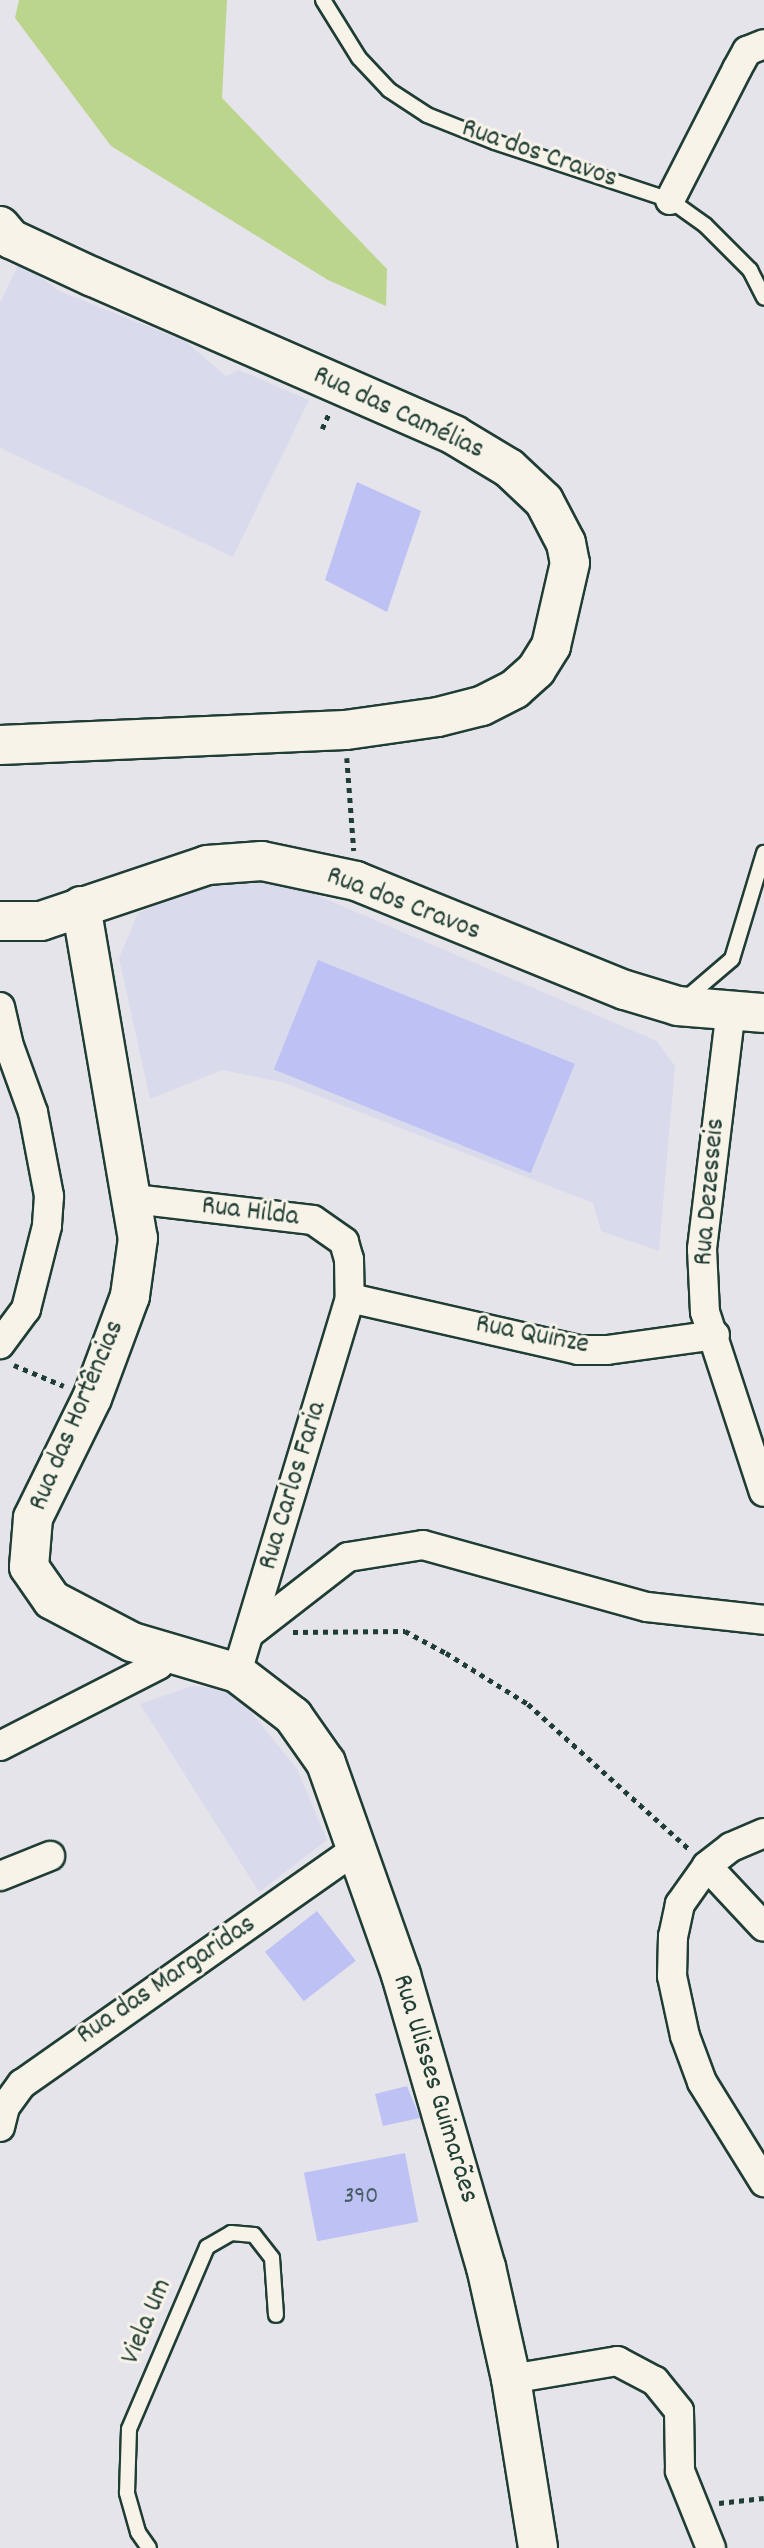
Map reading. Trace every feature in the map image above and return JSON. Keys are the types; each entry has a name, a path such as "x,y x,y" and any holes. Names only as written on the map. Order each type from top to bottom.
{"main road":[{"name":"Rua das Camélias","path":"0,745 345,730 438,717 481,706 515,689 536,670 558,625 570,563 566,543 544,501 509,468 454,435 4,239"},
{"name":"Rua dos Cravos","path":"0,921 41,921 207,865 262,861 356,881 616,987 678,1006 748,1011"},
{"name":"Rua das Hortências","path":"81,906 134,1199 138,1238 130,1296 92,1398 33,1518 29,1567 52,1600 132,1642 237,1673"},
{"name":"Rua Ulisses Guimarães","path":"237,1673 293,1716 326,1763 353,1851 401,1975 486,2267 511,2379 538,2548"}],"street":[{"path":"670,200 747,51 764,44"},
{"path":"0,1007 8,1043 33,1112 49,1196 47,1226 26,1309 6,1354"},
{"name":"Rua Dezesseis","path":"748,1011 702,1249 705,1312 715,1335 764,1492"},
{"name":"Rua Hilda","path":"134,1199 313,1220 344,1242 350,1298"},
{"name":"Rua Quinze","path":"350,1298 578,1350 607,1350 715,1335"},
{"name":"Rua Carlos Faria","path":"237,1673 350,1298"},
{"path":"250,1633 348,1557 423,1545 647,1607 764,1620"},
{"path":"0,1746 158,1665 172,1653"},
{"path":"764,1833 731,1847 708,1866 680,1904 673,1936 672,1976 685,2036 702,2082 764,2182"},
{"name":"Rua das Margaridas","path":"0,2127 5,2107 22,2084 92,2031 190,1969 353,1851"},
{"path":"0,1876 50,1856"},
{"path":"708,1866 764,1927"},
{"path":"511,2379 617,2361 655,2381 679,2411 680,2471 690,2505 711,2548"}],"lane":[{"name":"Rua dos Cravos","path":"323,0 359,58 389,90 427,115 670,200 705,225 750,270 764,298"},
{"path":"678,1006 732,959 764,853"},
{"name":"Viela Um","path":"149,2548 138,2532 127,2493 129,2429 207,2247 231,2232 254,2235 272,2258 276,2315"}],"path":[{"path":"345,730 356,881"},
{"path":"6,1354 92,1398"},
{"path":"250,1633 405,1631 528,1704 708,1866"},
{"path":"690,2505 764,2498"}],"shaded area":[{"path":"20,261 59,291 185,341 226,376 239,370 309,400 233,557 0,448 0,303"},
{"path":"270,875 657,1041 675,1066 659,1251 601,1231 593,1203 285,1083 222,1070 150,1099 119,958 138,913 208,884"},
{"path":"192,1686 221,1688 244,1703 297,1769 327,1840 259,1892 140,1704"}],"green space":[{"path":"19,0 227,0 222,98 387,269 386,306 328,280 111,146 15,18"}],"building":[{"path":"357,482 421,511 387,612 325,580"},
{"path":"318,960 575,1064 531,1173 274,1069"},
{"path":"317,1911 356,1961 304,2001 265,1952"},
{"path":"407,2086 420,2118 383,2126 375,2094"},
{"path":"405,2153 418,2222 317,2241 304,2173"}]}
